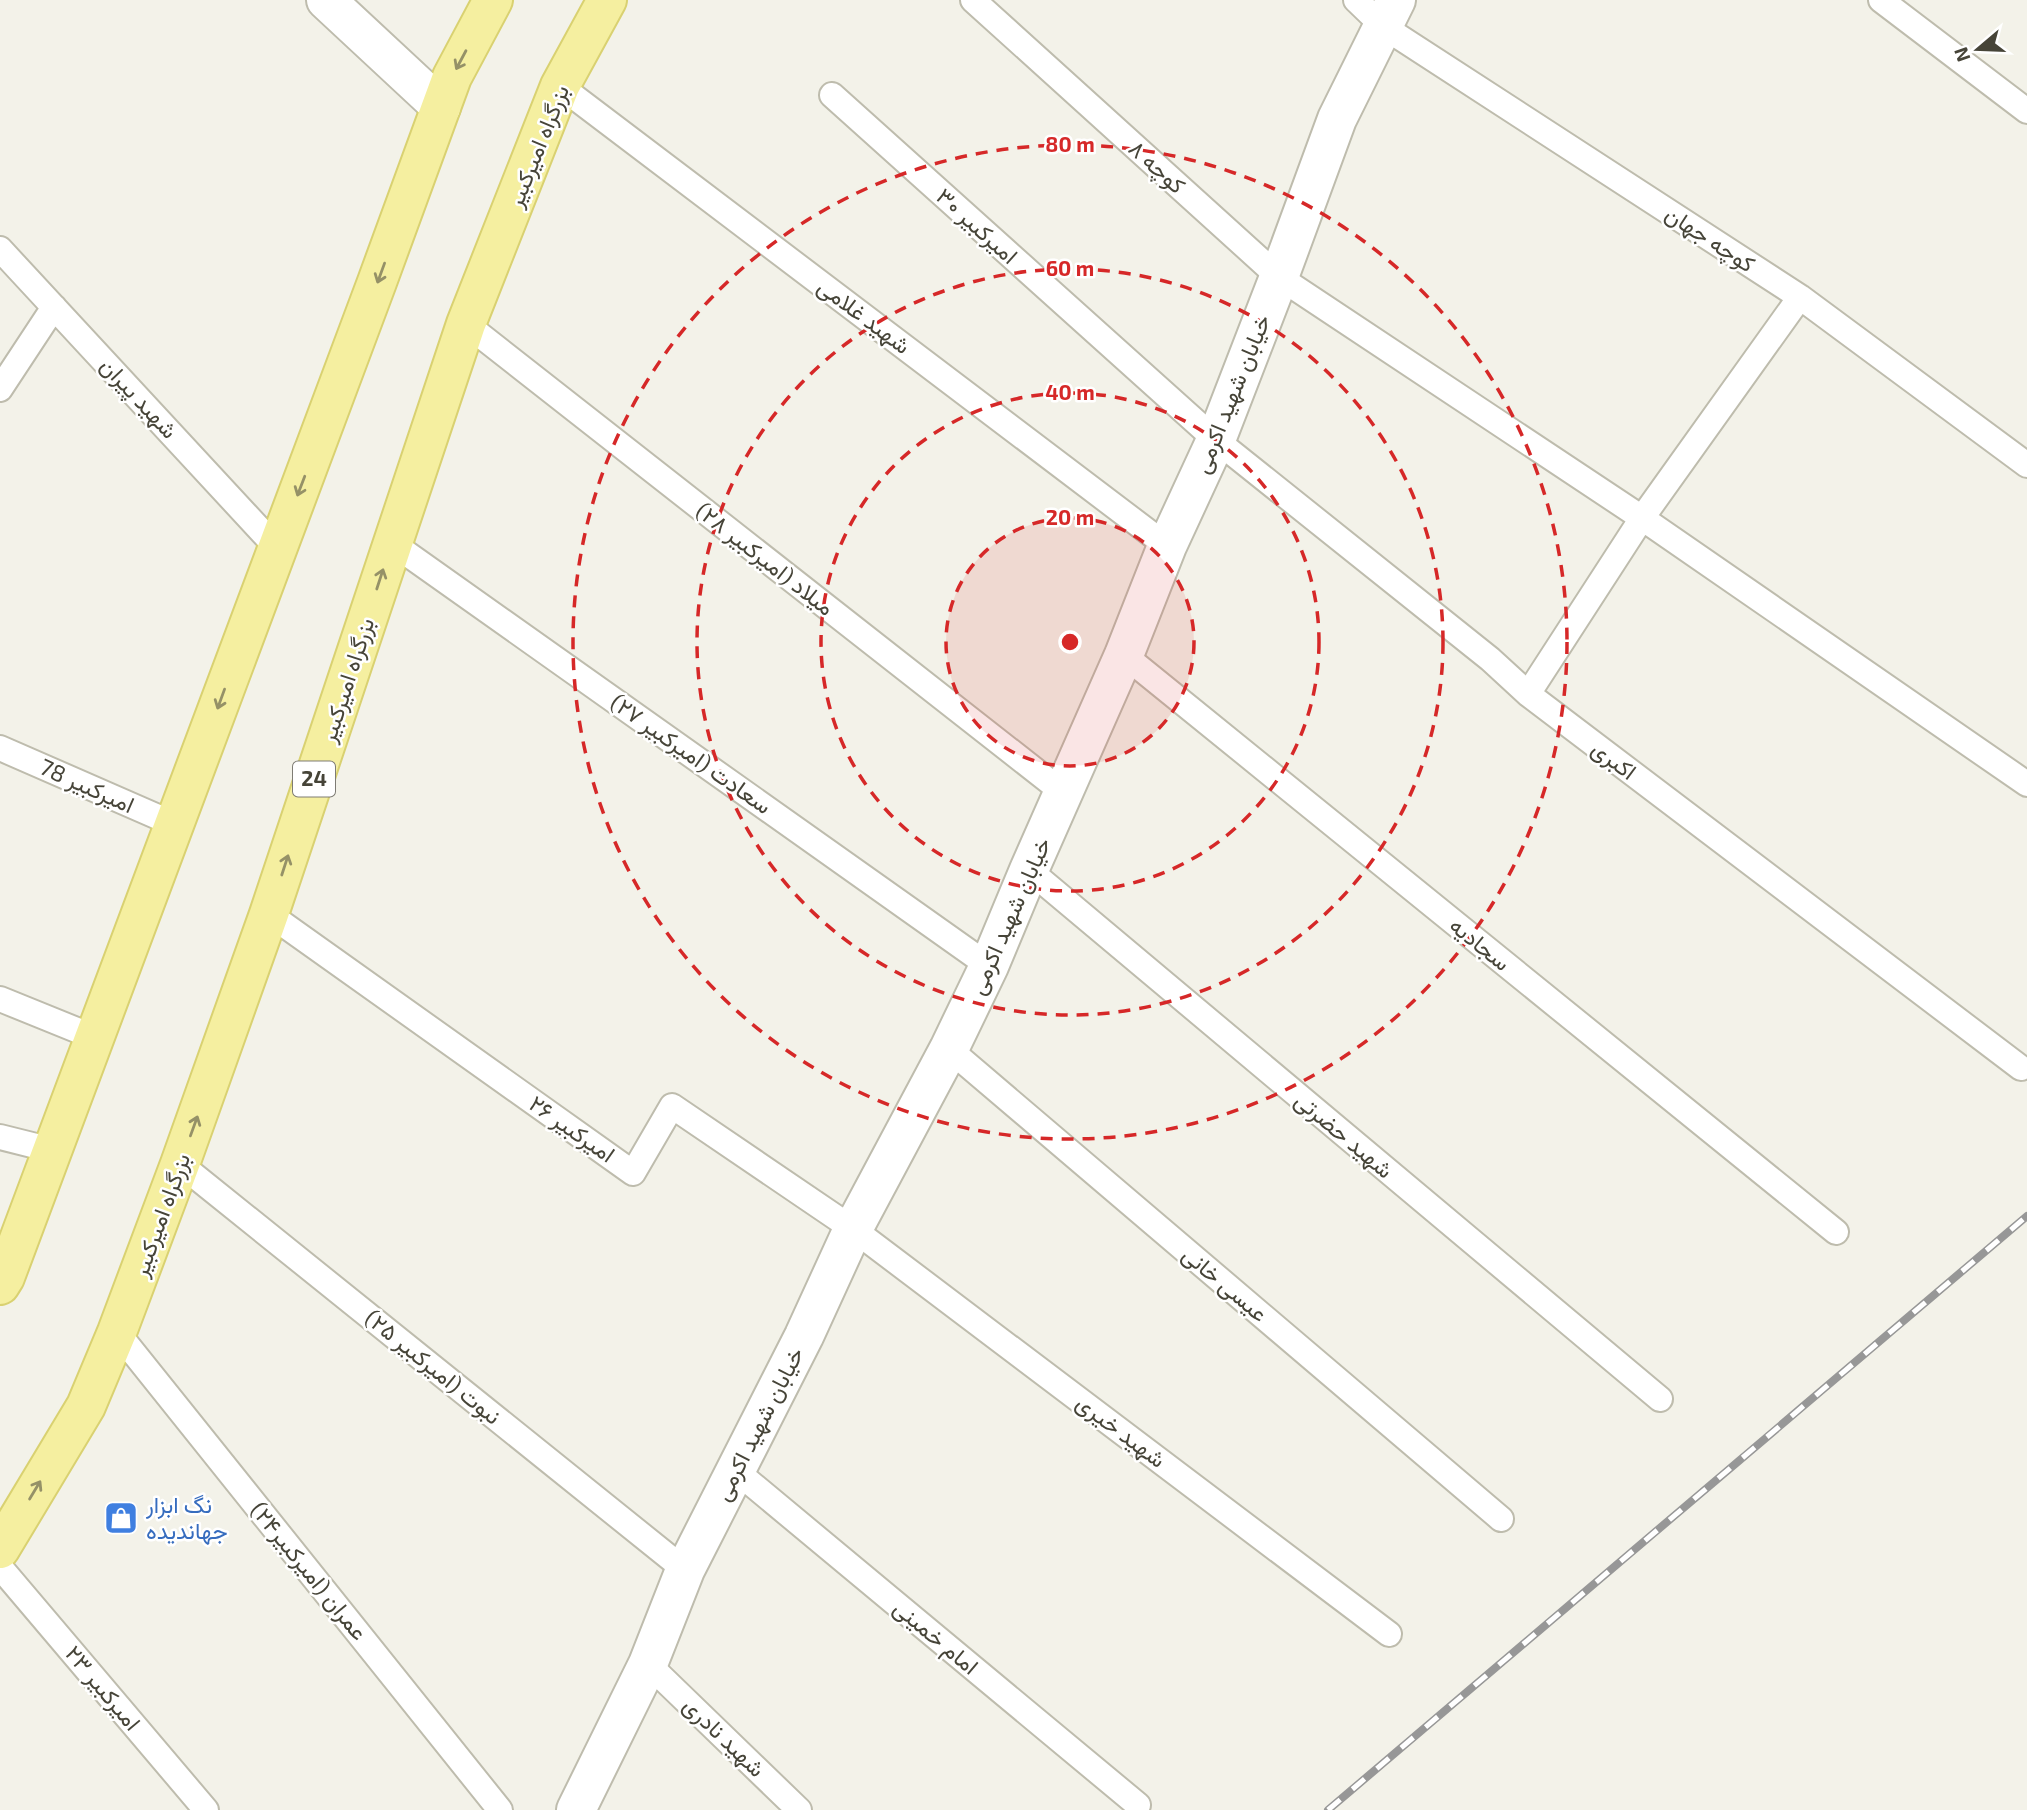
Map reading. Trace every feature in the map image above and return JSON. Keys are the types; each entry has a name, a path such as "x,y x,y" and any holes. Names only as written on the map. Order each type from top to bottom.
{"main road":[{"path":"0,1285 452,77 493,0"},
{"name":"بزرگراه امیرکبیر","path":"0,1549 86,1406 117,1332 269,914 466,324 561,86 607,0"}],"street":[{"path":"326,0 441,107"},
{"name":"خیابان شهید اکرمی","path":"576,1810 648,1664 685,1570 804,1336 853,1229 949,1049 989,965 1124,655 1167,545 1216,440 1337,119 1390,14"}],"lane":[{"name":"کوچه ۸","path":"973,0 1279,277 1642,518 2027,784"},
{"name":"کوچه جهان","path":"1356,0 1390,14 1800,298 2027,465"},
{"path":"1881,0 2027,111"},
{"name":"شهید غلامی","path":"561,86 1167,545"},
{"name":"امیرکبیر ۳۰","path":"832,95 1216,440"},
{"name":"شهید پیران","path":"0,249 277,548"},
{"path":"1528,694 1642,518 1800,298"},
{"path":"0,389 54,307"},
{"name":"میلاد (امیرکبیر ۲۸)","path":"466,324 1064,793"},
{"name":"اکبری","path":"1216,440 1479,651 1528,694 2021,1068"},
{"name":"سعادت (امیرکبیر ۲۷)","path":"392,543 989,965"},
{"name":"سجادیه","path":"1124,655 1836,1232"},
{"name":"امیرکبیر 78","path":"0,748 174,824"},
{"name":"شهید حضرتی","path":"1029,870 1660,1399"},
{"name":"امیرکبیر ۲۶","path":"269,914 633,1173 672,1106 853,1229"},
{"path":"0,999 94,1037"},
{"name":"عیسی خانی","path":"949,1049 1501,1519"},
{"path":"0,1137 52,1150"},
{"name":"نبوت (امیرکبیر ۲۵)","path":"180,1164 685,1570"},
{"name":"شهید خیری","path":"853,1229 1390,1634"},
{"name":"عمران (امیرکبیر۲۴)","path":"117,1332 500,1810"},
{"name":"امام خمینی","path":"735,1470 1138,1805"},
{"name":"امیرکبیر ۲۳","path":"0,1567 206,1810"},
{"name":"شهید نادری","path":"648,1664 799,1810"}],"railway":[{"path":"1328,1810 2027,1216"}],"place":[{"name":"نگ ابزار جهاندیده","path":"121,1518"}]}
